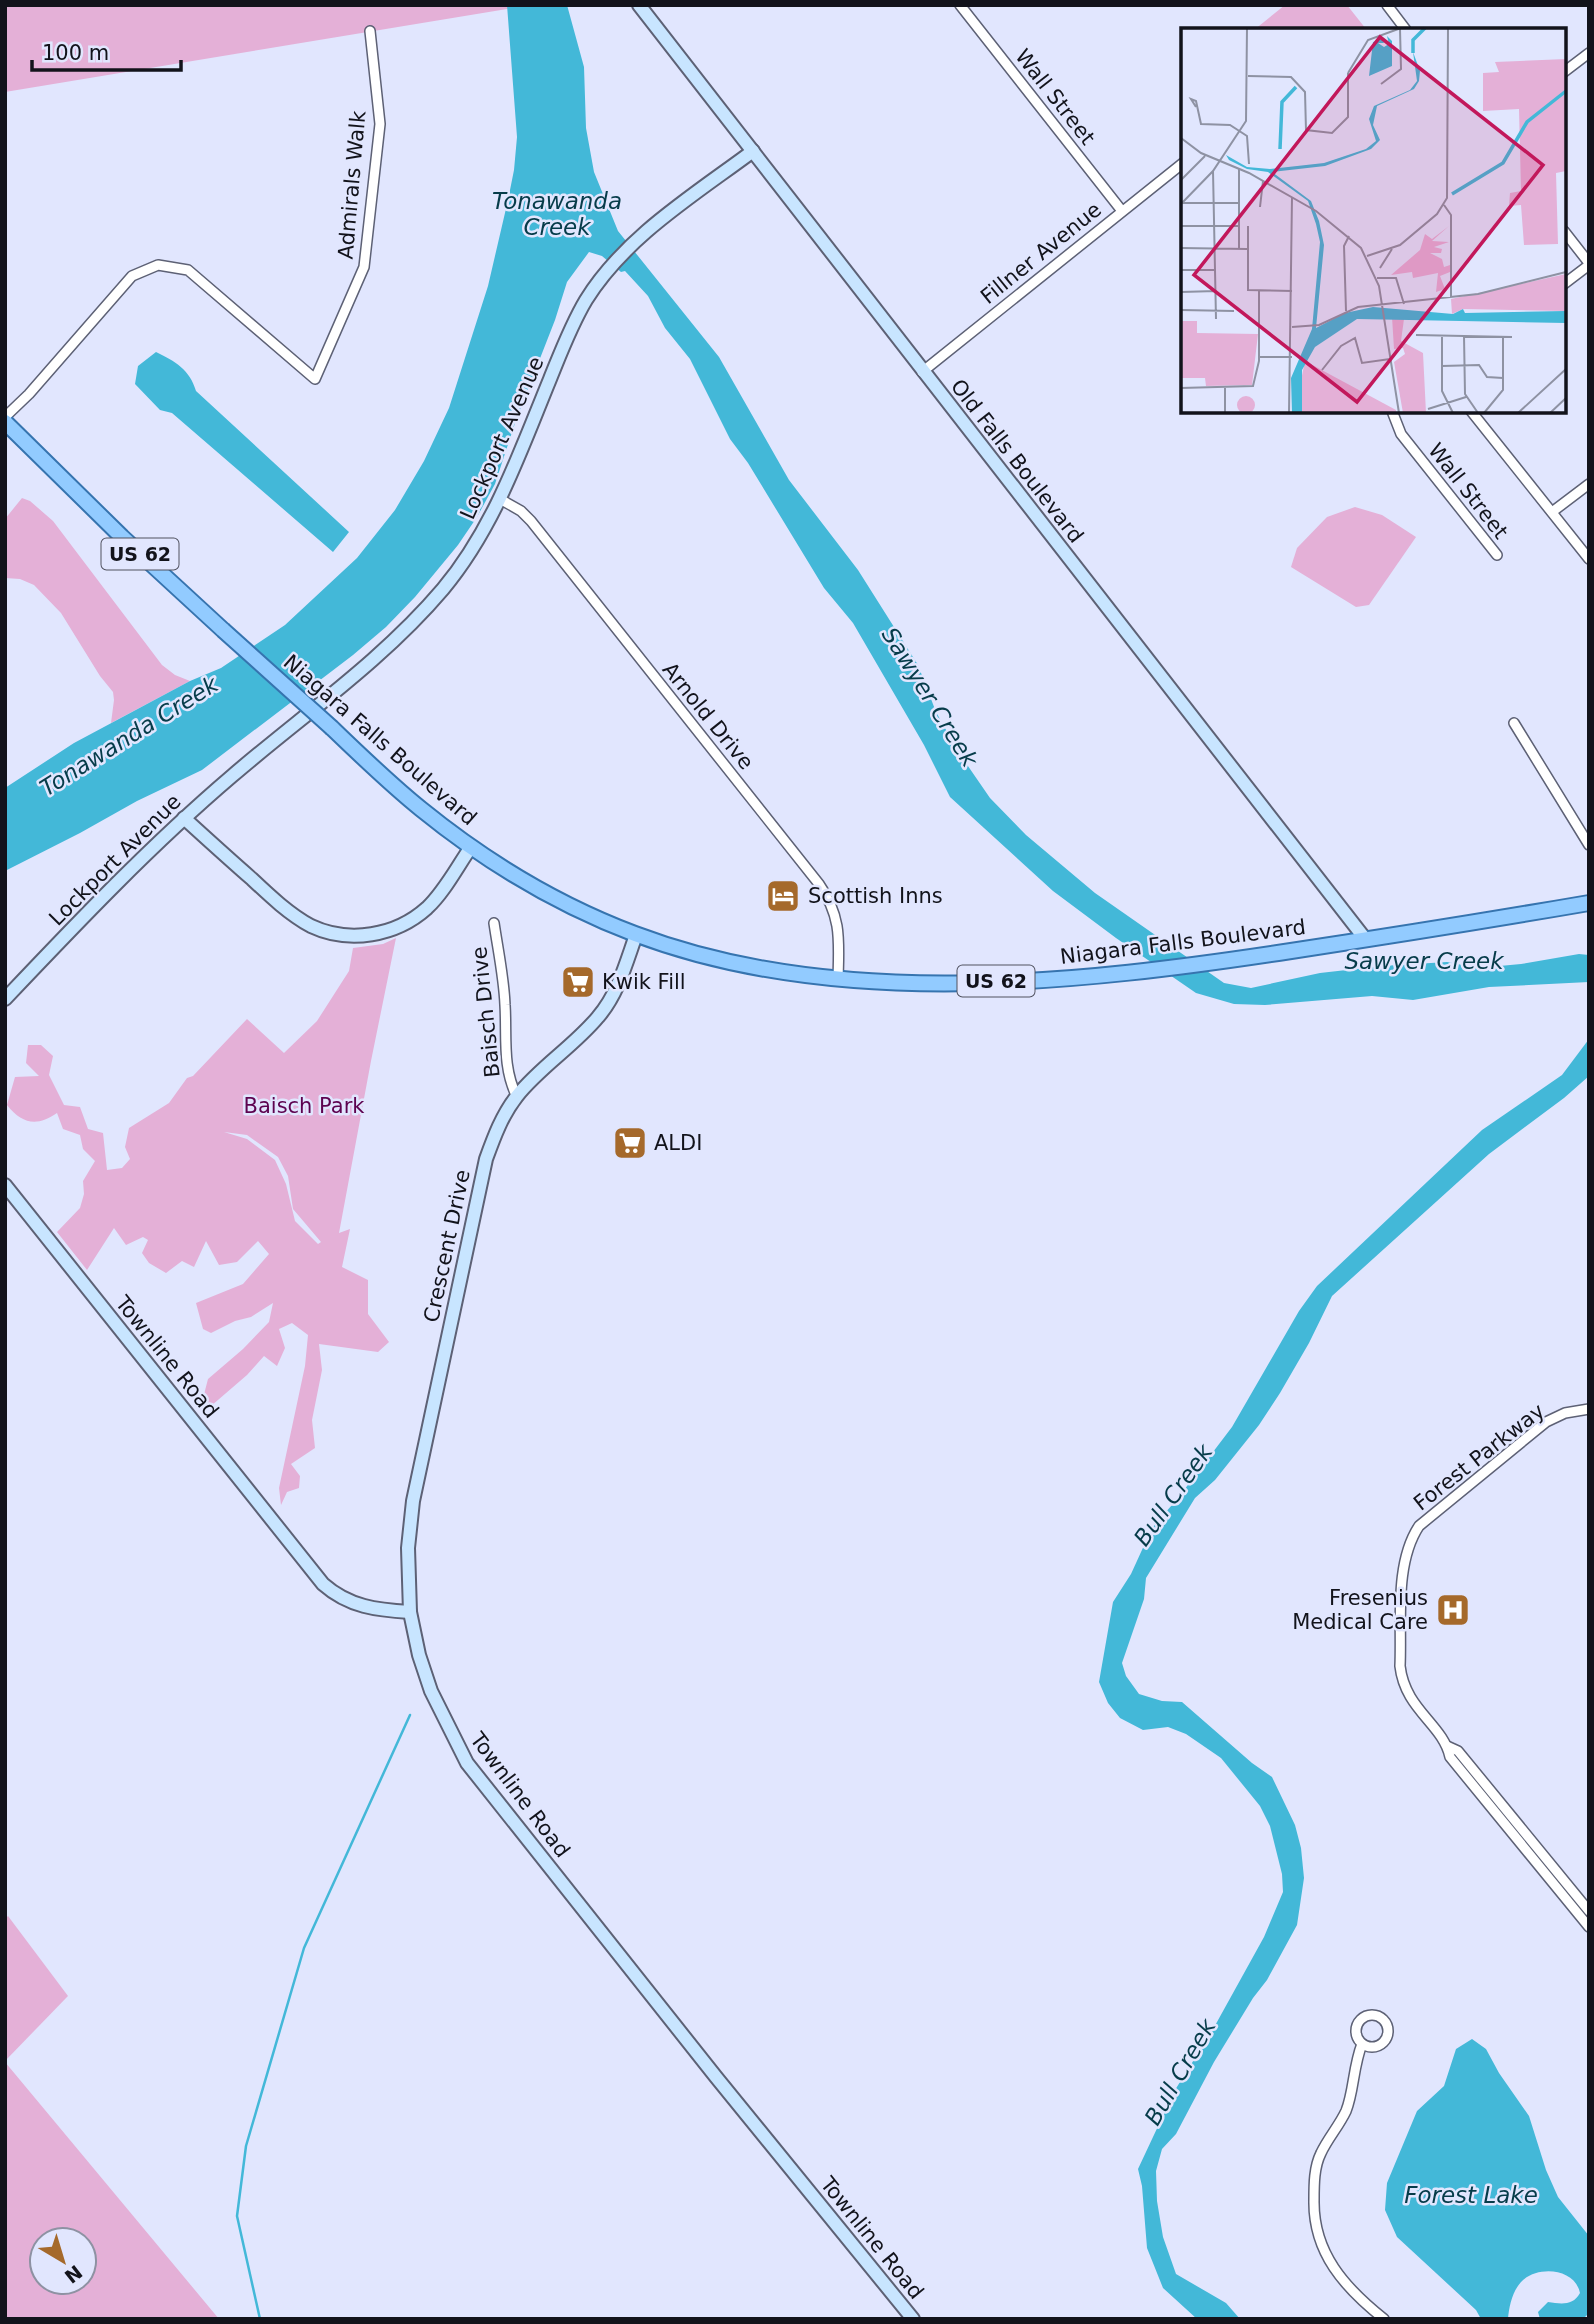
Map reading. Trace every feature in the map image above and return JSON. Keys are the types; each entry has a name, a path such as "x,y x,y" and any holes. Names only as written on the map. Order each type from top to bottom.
{"main road":[{"name":"Niagara Falls Boulevard","path":"5,420 122,537 421,809 502,868 636,934 737,964 838,979 989,982 1155,970 1366,940 1589,903"}],"street":[{"name":"Old Falls Boulevard","path":"639,5 1366,940"},
{"name":"Wall Street","path":"960,5 1122,211"},
{"path":"1387,5 1404,28"},
{"name":"Admirals Walk","path":"5,420 132,276 158,265 188,270 315,379 364,267 380,124 370,31"},
{"path":"1566,70 1589,53"},
{"name":"Lockport Avenue","path":"5,999 184,818 374,658 414,620 463,563 500,499 574,323 590,294 636,242 753,151"},
{"name":"Fillner Avenue","path":"922,372 1181,165"},
{"path":"1566,234 1589,264 1566,282"},
{"name":"Wall Street","path":"1393,413 1401,434 1497,555"},
{"path":"1473,413 1589,559"},
{"path":"1552,512 1589,484"},
{"name":"Arnold Drive","path":"500,499 521,511 531,521 827,895 835,912 838,928 838,979"},
{"path":"1514,723 1589,845"},
{"path":"184,818 299,918 318,929 352,936 386,931 416,916 441,892 471,847"},
{"name":"Baisch Drive","path":"494,923 505,1004 505,1060 517,1097"},
{"name":"Crescent Drive","path":"410,1612 410,1524 422,1451 486,1159 499,1125 517,1097 598,1017 618,985 636,934"},
{"name":"Townline Road","path":"5,1185 323,1584 358,1606 410,1612 419,1655 431,1691 467,1763 708,2067 913,2319"},
{"name":"Forest Parkway","path":"1589,1409 1565,1413 1546,1422 1419,1526 1407,1547 1403,1569 1402,1678 1414,1704 1447,1746 1450,1757 1589,1927"},
{"name":"Forest Parkway","path":"1447,1746 1458,1751 1589,1911"},
{"path":"1362,2044 1355,2062 1346,2109 1321,2153 1315,2171 1313,2216 1316,2230 1332,2266 1359,2299 1384,2319"}],"green space":[{"path":"5,5 512,5 513,8 5,92"},
{"path":"1285,5 1347,5 1365,28 1256,28"},
{"path":"22,498 30,501 53,521 162,665 175,675 190,681 111,723 113,692 61,613 34,585 20,579 5,578 5,519"},
{"path":"1355,507 1382,515 1416,537 1369,605 1356,607 1291,567 1297,548 1327,517"},
{"name":"Baisch Park","path":"396,938 339,1233 350,1229 342,1267 368,1280 368,1314 389,1342 378,1352 319,1344 322,1370 312,1420 315,1448 291,1464 300,1476 299,1488 287,1492 281,1505 279,1488 305,1366 308,1335 292,1323 279,1329 285,1348 277,1366 264,1356 247,1375 211,1406 201,1406 208,1379 269,1322 273,1303 251,1317 235,1321 211,1333 203,1329 196,1303 243,1284 269,1254 258,1241 237,1262 219,1265 206,1241 194,1267 182,1261 166,1273 149,1263 142,1253 148,1240 143,1237 126,1245 114,1228 87,1270 57,1232 80,1208 84,1194 83,1181 95,1161 83,1149 80,1135 63,1129 57,1113 36,1122 24,1120 7,1105 15,1077 39,1076 26,1063 28,1045 41,1045 53,1056 49,1075 64,1105 80,1107 88,1129 103,1133 107,1170 122,1168 130,1159 125,1147 129,1128 169,1103 187,1078 193,1076 247,1019 284,1053 317,1021 349,971 353,948 383,944","holes":["224,1132 247,1135 278,1157 288,1176 293,1209 321,1242 318,1244 295,1221 286,1184 275,1160 247,1139"]},
{"path":"8,1916 68,1996 5,2061 5,1919"},
{"path":"5,2062 219,2319 5,2319"}],"water":[{"name":"Tonawanda Creek","path":"507,5 567,5 584,67 586,128 594,172 618,231 719,357 789,480 858,570 918,665 936,712 959,753 990,798 1026,835 1095,893 1224,983 1251,988 1320,973 1382,966 1447,962 1478,968 1579,954 1589,955 1589,982 1489,987 1413,1000 1372,996 1265,1005 1234,1004 1196,993 1116,938 1053,891 950,797 924,745 853,623 824,588 748,463 730,439 690,359 665,328 648,296 625,271 621,272 602,256 589,252 567,282 495,484 458,545 415,597 353,655 202,770 5,871 5,788 74,743 190,681 221,668 285,625 357,558 395,510 424,461 449,408 488,286 514,170 517,137"},
{"path":"156,352 181,367 190,377 196,391 349,532 333,552 172,413 160,410 135,384 138,366"},
{"path":"1589,1039 1589,1076 1489,1154 1332,1296 1309,1343 1259,1425 1215,1480 1195,1498 1146,1578 1144,1599 1122,1663 1126,1676 1139,1694 1162,1701 1182,1702 1272,1777 1295,1825 1304,1878 1297,1925 1267,1980 1214,2062 1176,2134 1162,2149 1156,2171 1157,2201 1163,2237 1176,2274 1226,2303 1240,2319 1197,2319 1163,2288 1147,2248 1138,2169 1175,2090 1212,2031 1264,1937 1283,1892 1282,1874 1270,1826 1260,1806 1221,1758 1186,1734 1168,1727 1143,1730 1120,1718 1108,1703 1099,1682 1113,1602 1131,1574 1152,1528 1232,1427 1299,1311 1317,1286 1482,1130 1562,1075"},
{"name":"Forest Lake","path":"1472,2039 1486,2049 1529,2116 1546,2170 1558,2197 1589,2236 1589,2313 1583,2319 1540,2319 1538,2312 1548,2302 1570,2302 1580,2293 1571,2278 1545,2271 1521,2282 1515,2290 1508,2319 1481,2319 1476,2310 1397,2237 1385,2210 1387,2183 1417,2111 1444,2086 1456,2049"}],"waterway":[{"path":"260,2319 237,2216 246,2146 304,1948 410,1715"}],"place":[{"name":"Scottish Inns","path":"783,896"},
{"name":"Kwik Fill","path":"578,982"},
{"name":"ALDI","path":"630,1143"},
{"name":"Fresenius Medical Care","path":"1453,1610"}],"water label":[{"name":"Sawyer Creek","path":"930,697"},
{"name":"Sawyer Creek","path":"1424,961"},
{"name":"Bull Creek","path":"1173,1495"},
{"name":"Bull Creek","path":"1180,2072"}]}
